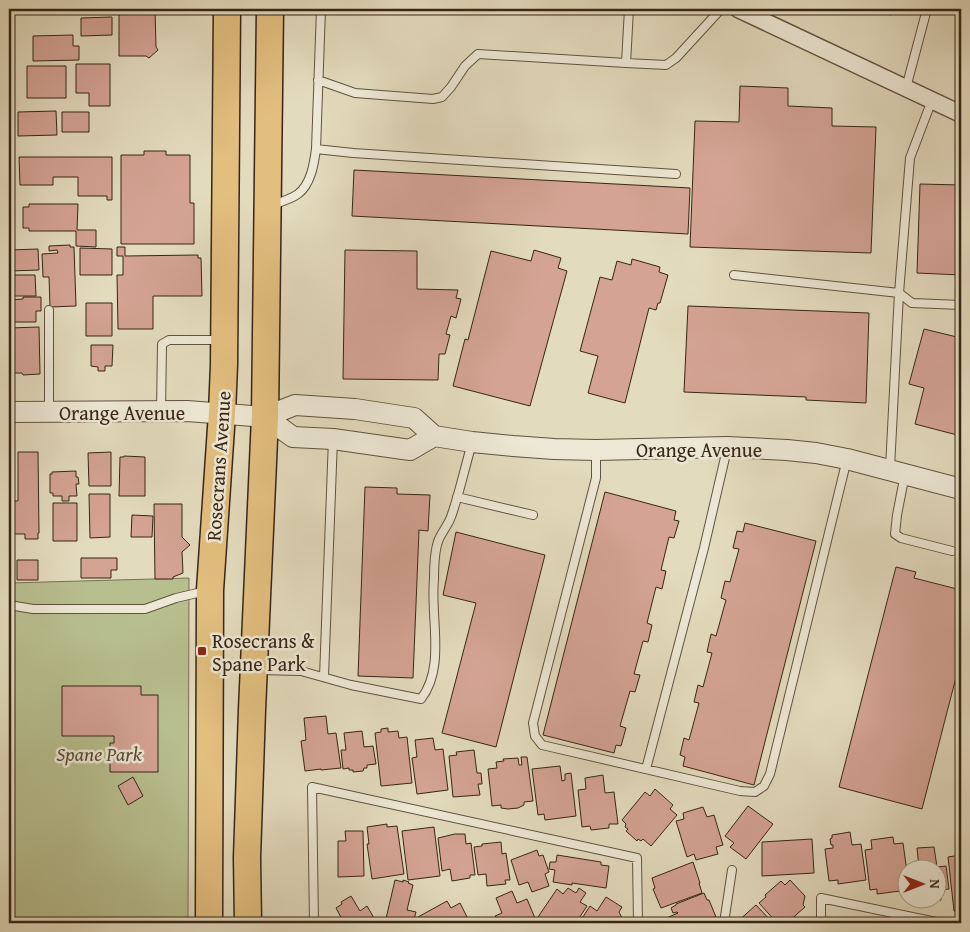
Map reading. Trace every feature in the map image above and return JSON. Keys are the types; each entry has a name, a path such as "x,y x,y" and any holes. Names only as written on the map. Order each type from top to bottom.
{"main road":[{"name":"Rosecrans Avenue","path":"208,923 210,590 222,413 227,9"},
{"name":"Rosecrans Avenue","path":"248,923 247,858 265,417 270,9"}],"street":[{"path":"738,9 961,114"},
{"name":"Orange Avenue","path":"9,412 222,413 265,417 294,405 355,409 414,418 434,436 472,442 534,448 596,450 727,447 802,452 847,459 961,489"},
{"path":"265,417 292,437 333,440 410,450 434,436"}],"lane":[{"path":"268,206 290,199 300,193 307,184 312,171 316,149 321,9"},
{"path":"626,63 628,9"},
{"path":"318,80 355,93 433,99 442,97 465,66 478,54 666,65 676,58 720,9"},
{"path":"906,88 927,9"},
{"path":"932,100 910,158 899,293 898,473 895,534 901,538 952,551"},
{"path":"316,149 676,174"},
{"path":"734,275 899,293 912,303 961,305"},
{"path":"49,310 49,412"},
{"path":"161,412 162,344 169,340 224,340"},
{"path":"324,677 333,440"},
{"path":"254,670 301,671 351,685 421,699 430,681 435,661 433,582 436,554 439,539 452,515 472,442"},
{"path":"646,769 704,548 727,447"},
{"path":"596,450 596,478 533,723 535,736 542,745 740,791 755,792 764,786 770,774 847,459"},
{"path":"457,497 533,515"},
{"path":"9,605 33,609 146,609 176,598 210,590"},
{"path":"314,923 312,787 637,858 638,923"},
{"path":"724,923 732,870"},
{"path":"821,923 821,898 940,923"}],"green space":[{"name":"Spane Park","path":"189,578 188,923 9,923 9,583"}],"building":[{"path":"119,9 155,9 156,47 158,50 149,58 146,56 119,56"},
{"path":"866,9 892,9 891,15"},
{"path":"112,17 112,35 81,36 81,18"},
{"path":"73,35 73,46 79,46 79,60 33,61 33,36"},
{"path":"76,64 110,64 110,106 89,106 89,93 76,93"},
{"path":"27,66 66,66 66,98 27,98"},
{"path":"740,86 788,88 788,106 832,108 832,126 876,127 871,253 690,247 695,121 739,122"},
{"path":"56,111 57,135 18,136 18,112"},
{"path":"62,112 89,112 89,132 62,132"},
{"path":"144,151 166,151 166,155 190,155 190,203 194,203 194,244 121,244 121,155 144,155"},
{"path":"19,157 112,157 112,200 107,200 107,196 78,196 78,177 53,177 53,185 20,185"},
{"path":"354,170 690,188 688,234 352,216"},
{"path":"920,184 961,185 961,275 917,273"},
{"path":"29,204 78,204 77,230 96,230 96,247 76,246 76,231 29,231 29,228 23,228 23,207 29,207"},
{"path":"70,245 70,247 74,247 76,306 50,307 49,277 43,277 42,254 58,253 57,250 49,251 49,246"},
{"path":"117,247 125,247 125,256 198,255 198,258 201,258 202,296 153,296 153,329 118,329 117,275 123,275 123,256 117,256"},
{"path":"80,248 112,249 112,275 80,275"},
{"path":"38,249 39,270 9,271 9,250"},
{"path":"345,250 417,251 417,289 458,290 456,298 461,299 456,318 451,316 446,334 450,335 445,354 439,354 438,380 343,379"},
{"path":"534,250 561,258 558,268 567,271 530,406 453,386 465,339 468,340 491,251 531,261"},
{"path":"632,259 660,267 659,272 668,275 660,303 658,303 656,310 649,308 625,403 588,393 598,356 580,351 600,277 612,280 617,261 631,265"},
{"path":"9,275 35,275 36,296 9,296"},
{"path":"23,297 41,297 41,311 36,311 36,322 9,322 9,300 23,299"},
{"path":"86,303 112,303 112,336 86,336"},
{"path":"688,306 869,313 866,403 806,400 806,397 684,392"},
{"path":"39,327 40,374 23,375 22,373 12,373 9,328"},
{"path":"924,329 961,338 961,436 915,424 924,388 909,384"},
{"path":"91,345 113,345 112,366 105,366 105,371 98,371 98,367 91,366"},
{"path":"18,452 38,452 38,539 25,539 25,534 11,534 10,501 18,501"},
{"path":"111,452 111,486 89,486 88,453"},
{"path":"120,457 145,457 145,496 119,496"},
{"path":"76,471 79,484 76,484 77,496 69,496 69,501 62,501 62,496 53,496 53,493 50,493 50,474 52,472"},
{"path":"365,487 397,488 397,494 430,495 428,531 419,530 413,678 358,676"},
{"path":"605,492 676,511 674,520 679,521 674,538 669,537 661,570 666,571 662,589 656,587 647,623 652,625 648,642 643,641 634,674 640,675 635,692 630,691 620,726 626,728 621,746 616,745 614,753 543,735"},
{"path":"89,494 110,494 110,537 90,538"},
{"path":"53,503 77,503 77,541 53,541"},
{"path":"154,504 182,504 182,537 190,545 182,552 183,573 173,577 173,579 155,579"},
{"path":"132,515 153,516 152,537 131,537"},
{"path":"745,523 816,541 754,785 683,766 685,757 680,755 684,738 689,740 699,703 694,702 698,685 703,687 712,653 707,652 711,634 716,636 726,600 721,598 725,581 730,582 739,549 733,548 737,531 743,532"},
{"path":"456,532 545,555 496,747 442,733 476,603 443,595"},
{"path":"81,558 117,558 117,570 111,570 111,578 81,578"},
{"path":"17,560 38,560 38,580 17,580"},
{"path":"896,567 916,572 914,578 961,590 961,658 922,809 839,787"},
{"path":"62,686 141,686 141,695 158,695 158,772 110,772 110,743 114,743 114,736 62,736"},
{"path":"326,716 328,734 336,733 341,768 305,771 301,741 306,740 304,718"},
{"path":"388,728 388,732 398,731 399,738 407,737 412,783 381,786 375,733 381,732 381,729"},
{"path":"362,731 364,747 373,746 376,764 367,765 367,768 364,768 363,771 353,772 349,768 343,769 341,750 346,750 344,733"},
{"path":"433,738 435,750 443,749 448,790 417,794 412,758 417,757 415,740"},
{"path":"474,750 477,773 481,773 482,784 478,784 480,795 453,797 449,756 457,755 456,752"},
{"path":"521,757 527,757 533,801 524,802 524,805 518,808 508,809 501,808 501,805 492,806 488,769 497,768 496,762 504,761 503,759 518,758 519,765 522,765"},
{"path":"560,766 562,781 565,780 565,774 571,773 576,816 545,820 544,814 538,815 532,769"},
{"path":"603,775 605,793 614,792 618,824 609,824 609,828 591,830 590,826 582,827 578,790 586,789 585,778"},
{"path":"133,777 143,796 128,805 118,786"},
{"path":"655,789 673,805 670,809 677,815 651,846 643,839 641,841 638,839 637,841 626,831 628,829 622,820 645,792 650,796"},
{"path":"748,806 773,824 746,859 730,847 734,843 725,836"},
{"path":"703,807 707,817 714,815 723,845 716,847 718,854 696,860 694,854 687,857 676,821 684,819 683,813"},
{"path":"387,824 387,827 397,826 404,874 372,879 367,844 369,844 367,827"},
{"path":"434,827 440,876 408,880 402,831"},
{"path":"345,831 363,831 364,876 338,877 338,841 346,841"},
{"path":"850,832 852,845 861,844 866,880 838,884 838,880 829,881 825,849 833,848 830,839 832,835"},
{"path":"465,834 466,844 471,843 475,875 470,875 470,878 452,881 450,869 442,871 438,838"},
{"path":"893,837 894,844 903,843 905,860 898,860 898,891 877,894 877,889 870,890 865,850 872,849 871,840"},
{"path":"812,839 814,873 762,876 762,842"},
{"path":"501,842 502,854 506,853 510,880 505,880 506,884 487,886 486,874 478,875 474,847"},
{"path":"934,847 936,860 918,860 917,848"},
{"path":"537,850 539,856 543,855 549,872 545,874 549,886 532,892 528,882 519,885 511,860"},
{"path":"557,855 601,862 601,865 609,866 606,888 553,882 555,870 549,869 550,862 556,862"},
{"path":"961,855 961,910 954,911 948,857"},
{"path":"693,862 702,893 661,908 653,889 655,888 652,878"},
{"path":"395,880 403,882 403,880 413,885 407,910 416,912 413,923 385,923"},
{"path":"790,880 805,896 803,905 805,907 787,923 777,923 759,903 781,881 785,885"},
{"path":"568,888 576,893 579,888 586,893 580,902 587,906 576,923 543,923 545,921 538,917 557,889 563,894"},
{"path":"512,891 517,903 527,899 537,923 499,923 495,916 502,913 496,898"},
{"path":"704,893 716,917 713,918 714,920 707,923 663,923 662,920 678,913 673,913 671,908 676,904"},
{"path":"351,896 360,911 367,906 377,923 344,923 336,908 342,904 341,902"},
{"path":"606,897 622,907 619,912 623,920 621,923 579,923 590,906 597,911"},
{"path":"447,901 451,908 460,903 468,919 461,923 417,923 418,917"},
{"path":"756,905 773,923 737,922"}],"place":[{"name":"Rosecrans & Spane Park","path":"202,651"}]}
